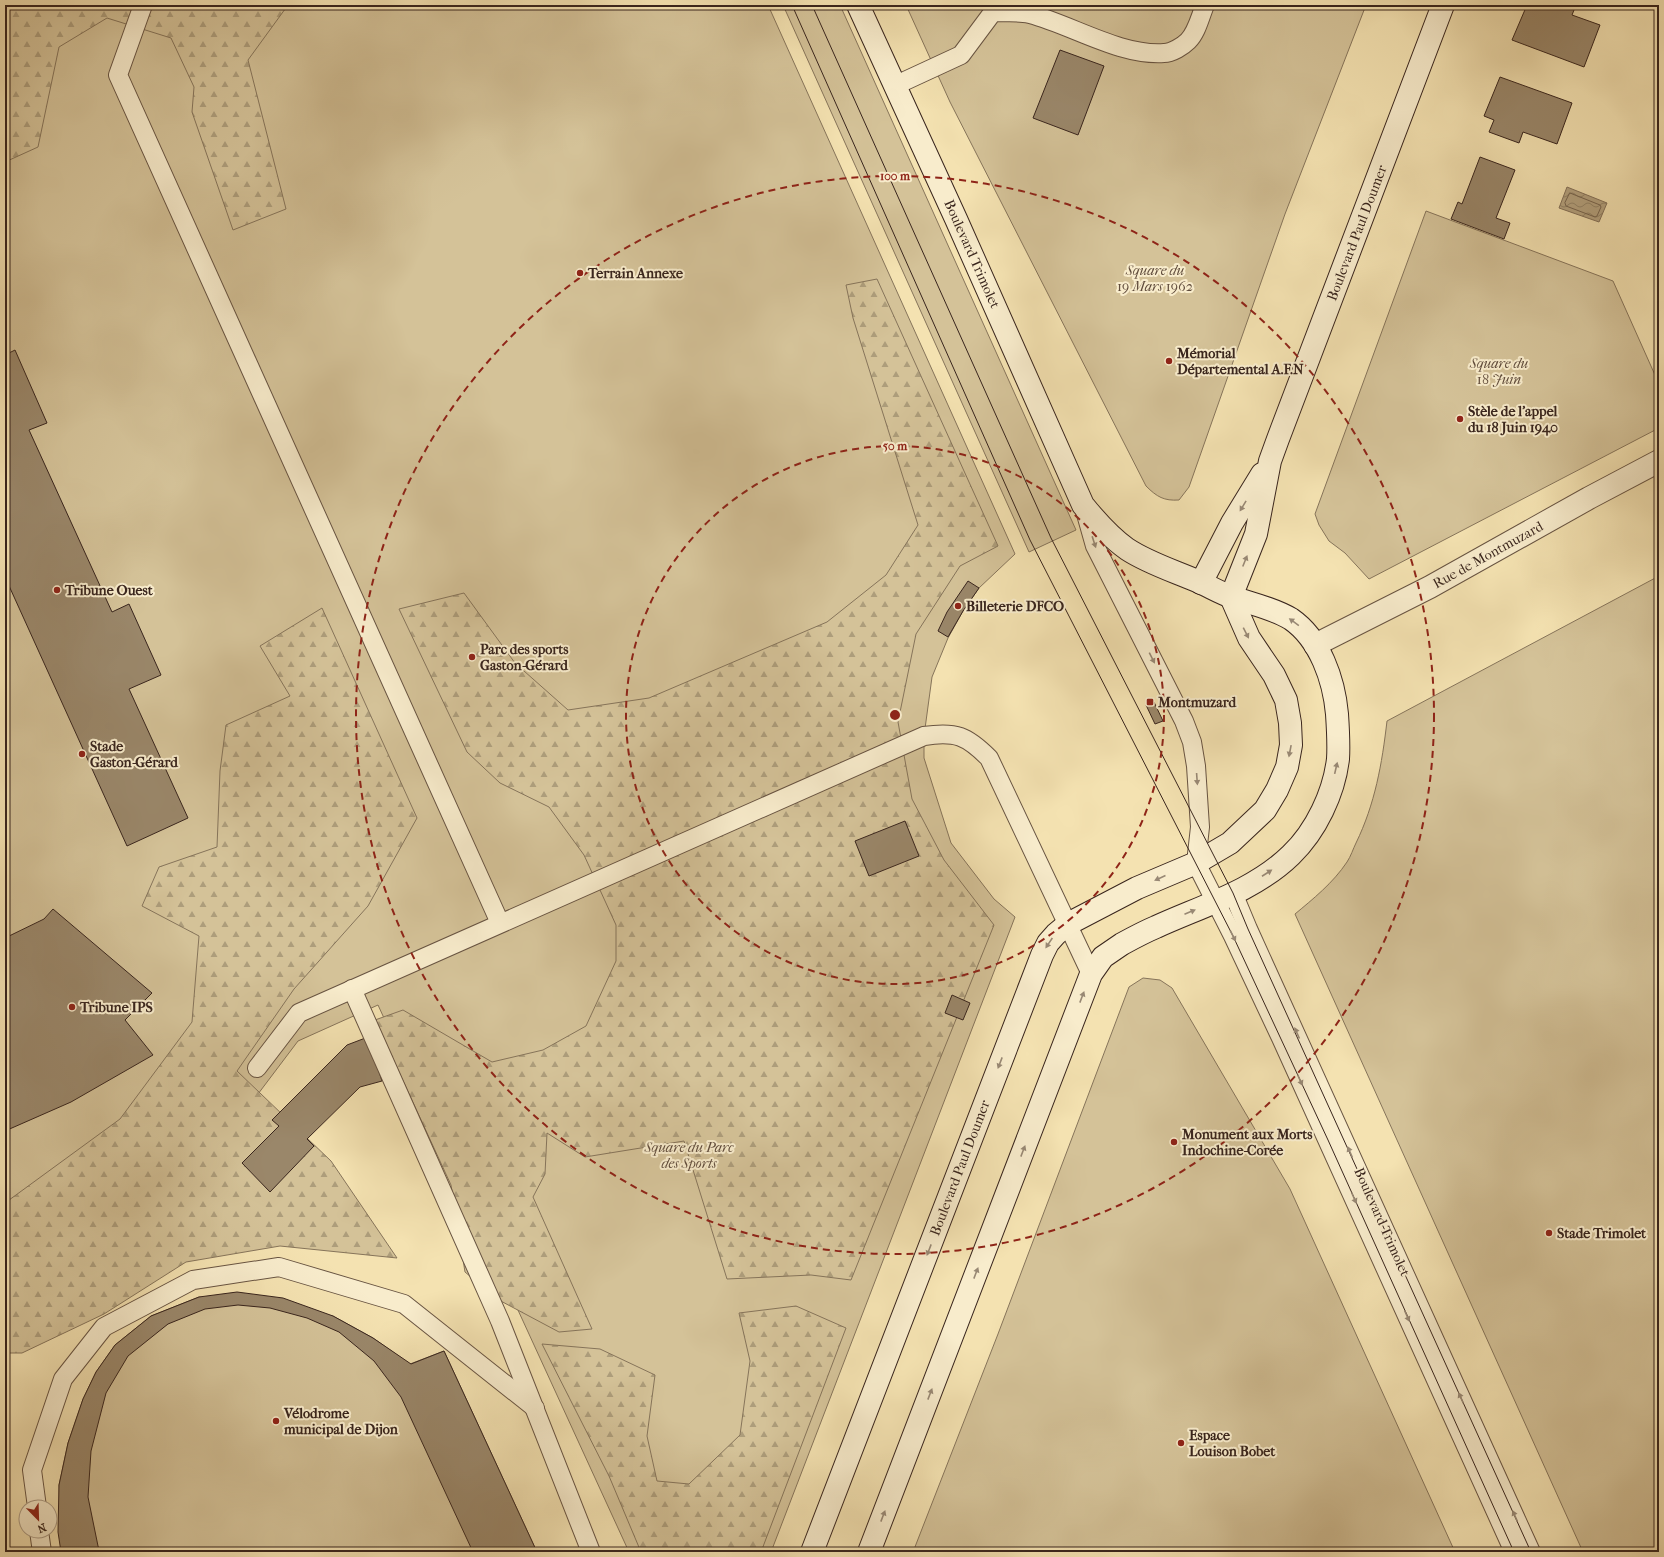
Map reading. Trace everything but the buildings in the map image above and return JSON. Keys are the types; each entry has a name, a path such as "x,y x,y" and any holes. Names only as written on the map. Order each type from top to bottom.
{"main road":[{"name":"Boulevard Trimolet","path":"858,5 956,219 1083,504 1102,526 1128,550 1231,597 1276,611 1291,619 1306,631 1315,645 1329,677 1336,703 1339,734 1338,760 1331,790 1319,816 1305,840 1291,855 1271,871 1224,897"},
{"name":"Boulevard Paul Doumer","path":"1270,461 1443,5"},
{"path":"1201,583 1232,523 1270,461"},
{"path":"1231,597 1256,534 1270,461"},
{"name":"Rue de Montmuzard","path":"1315,645 1430,588 1589,498 1659,461"},
{"name":"Boulevard Paul Doumer","path":"812,1552 1042,955 1048,943 1068,924 1137,888 1196,863 1230,843 1265,810 1277,790 1287,767 1292,745 1286,700 1274,675 1249,638 1231,597"},
{"path":"869,1552 1091,974 1103,957 1122,944 1156,927 1224,897"}],"lane":[{"path":"143,5 118,75 500,923"},
{"path":"894,86 961,55 993,12 1029,14 1118,46 1149,53 1166,53 1179,48 1194,34 1205,5"},
{"path":"1083,504 1096,546 1184,721 1192,742 1196,766 1200,827 1196,863 1224,897"},
{"path":"257,1068 299,1013 924,736 939,734 956,735 974,743 989,758 1091,974"},
{"name":"Boulevard Trimolet","path":"1224,897 1233,936 1281,1038 1514,1552"},
{"name":"Boulevard Trimolet","path":"1224,897 1248,929 1531,1552"},
{"path":"352,989 500,1320 591,1552"},
{"path":"36,1499 32,1470 63,1379 104,1327 193,1280 279,1267 404,1304 535,1408"},
{"path":"40,1539 42,1552"}],"green space":[{"name":"Parc des sports Gaston-Gérard","path":"5,5 768,5 1015,554 979,588 963,611 948,638 932,677 924,736 924,758 951,843 994,899 1015,917 771,1552 629,1552 378,1005 298,1041 258,1094 5,1320"},
{"path":"5,5 288,5 248,60 286,209 233,230 192,112 194,87 171,38 107,18 59,47 38,147 5,162"},
{"path":"783,5 840,5 1076,530 1029,552"},
{"name":"Square du 19 Mars 1962","path":"906,5 1366,5 1285,214 1189,487 1179,500 1161,498 1146,486 950,102"},
{"name":"Square du 18 Juin","path":"1426,211 1613,281 1659,384 1659,428 1369,579 1345,553 1329,541 1319,525 1315,514"},
{"name":"Square du Parc des Sports","path":"877,279 998,546 960,566 916,634 898,722 912,799 944,860 994,925 851,1280 811,1275 727,1279 684,1141 585,1157 547,1133 545,1174 533,1197 592,1329 559,1332 497,1299 465,1272 451,1185 375,1020 403,1010 492,1062 543,1050 586,1026 616,961 616,925 584,855 549,807 500,783 467,752 399,609 464,593 515,663 568,710 649,698 827,622 886,575 918,525 853,318 846,285"},
{"name":"Stade Trimolet","path":"1659,576 1659,1552 1583,1552 1295,914 1329,884 1350,857 1363,828 1373,799 1383,753 1387,721"},
{"path":"322,608 417,818 368,906 294,989 237,1071 331,1161 397,1258 280,1246 186,1262 104,1314 22,1353 5,1353 5,1203 120,1119 192,1022 199,936 142,906 159,867 217,847 220,771 226,725 290,696 260,646"},
{"name":"Espace Louison Bobet","path":"1143,978 1160,980 1172,988 1290,1189 1455,1552 913,1552 998,1334 1129,987"},
{"name":"Vélodrome municipal de Dijon","path":"199,1297 333,1316 373,1338 410,1364 444,1351 537,1552 61,1552 59,1485 68,1443 83,1399 96,1372 115,1345 151,1316"},
{"path":"796,1306 846,1328 761,1552 641,1552 609,1476 542,1344 600,1349 655,1375 647,1436 657,1481 689,1484 740,1435 750,1361 739,1313"}],"water":[{"path":"1567,187 1607,203 1599,222 1559,208"}],"tram line":[{"path":"792,5 1030,540 1233,936 1328,1140 1514,1552"},
{"path":"812,5 1051,538 1233,893 1531,1552"}],"place":[{"name":"Terrain Annexe","path":"580,273"},
{"name":"Mémorial Départemental A.F.N","path":"1169,361"},
{"name":"Stèle de l'appel du 18 Juin 1940","path":"1460,419"},
{"name":"Tribune Ouest","path":"57,590"},
{"name":"Billeterie DFCO","path":"958,606"},
{"name":"Parc des sports Gaston-Gérard","path":"472,657"},
{"name":"Montmuzard","path":"1150,702"},
{"name":"Stade Gaston-Gérard","path":"82,754"},
{"name":"Tribune IPS","path":"72,1007"},
{"name":"Monument aux Morts Indochine-Corée","path":"1174,1142"},
{"name":"Stade Trimolet","path":"1549,1233"},
{"name":"Vélodrome municipal de Dijon","path":"276,1421"},
{"name":"Espace Louison Bobet","path":"1181,1443"}]}
